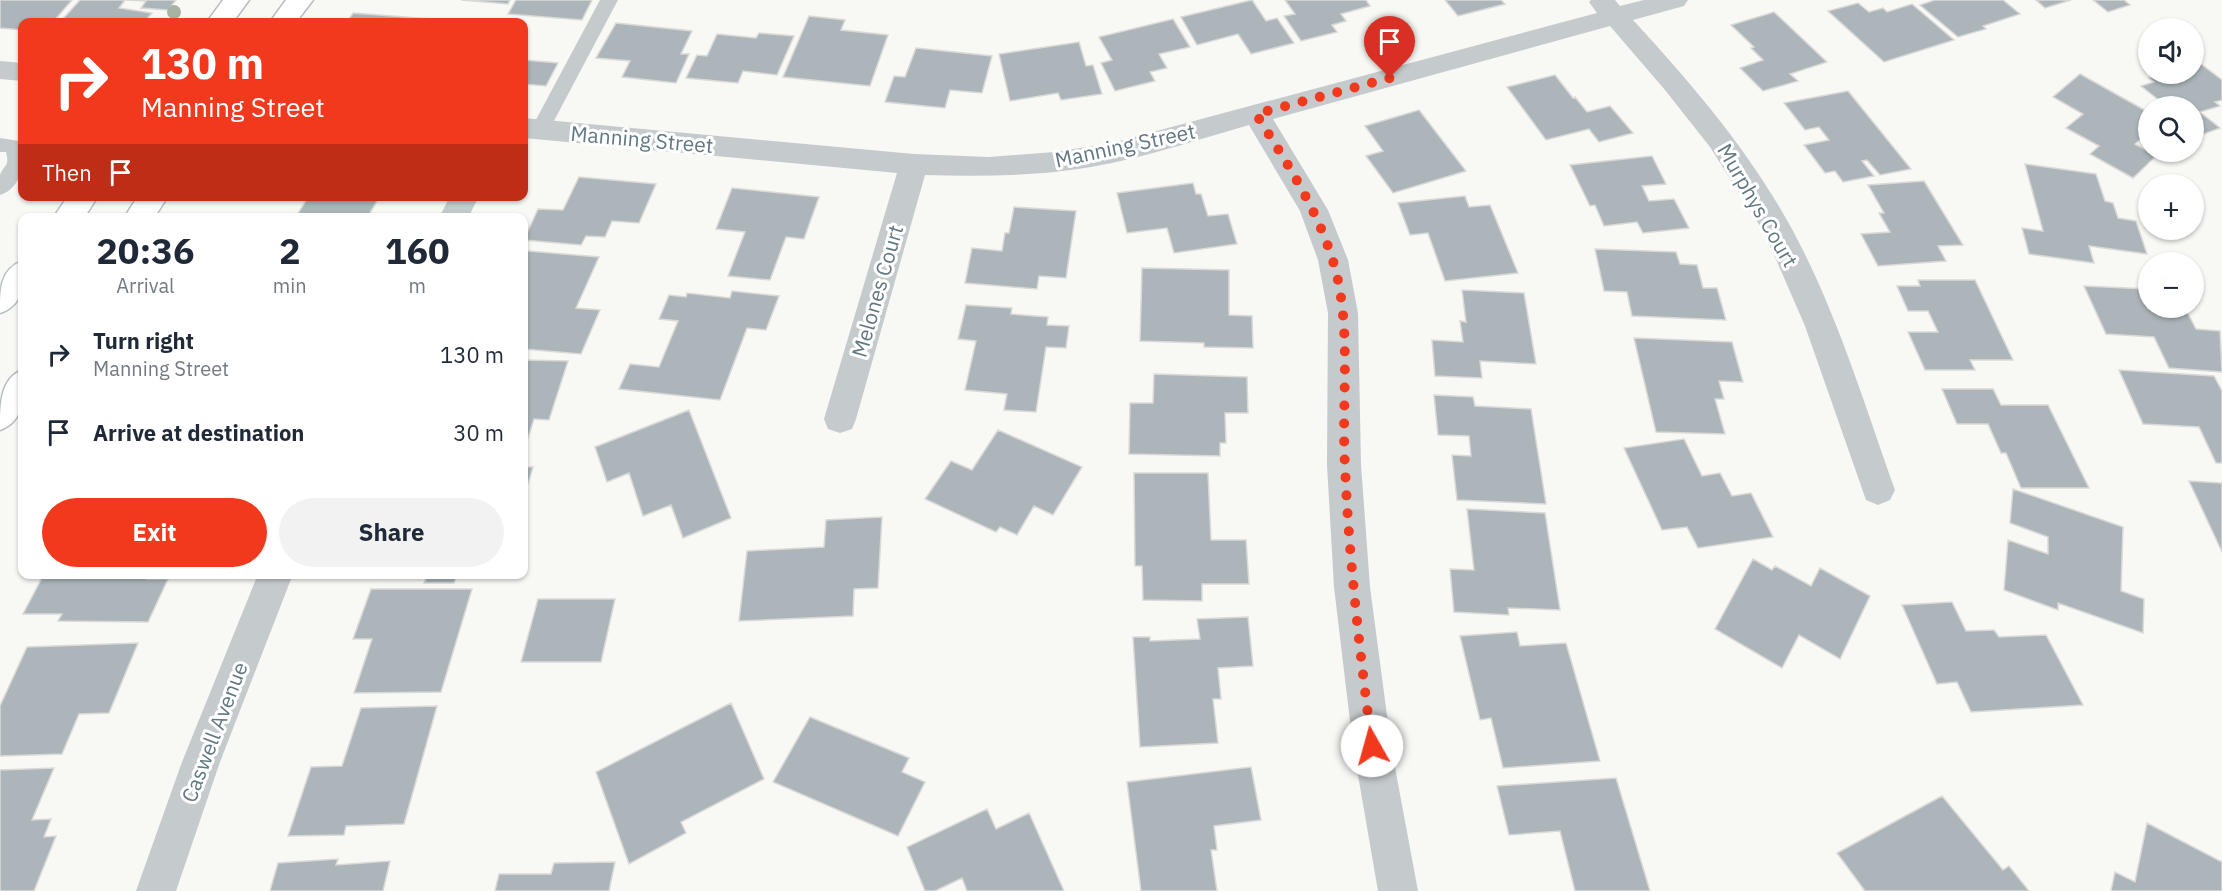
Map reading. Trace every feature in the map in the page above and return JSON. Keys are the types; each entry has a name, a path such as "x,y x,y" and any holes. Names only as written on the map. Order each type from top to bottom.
{"main road":[{"path":"223,18 236,0"},
{"path":"286,18 300,0"},
{"path":"71,213 80,201"},
{"path":"1,298 18,278"},
{"path":"0,416 18,389"}],"street":[{"name":"Manning Street","path":"532,129 914,164 989,167 1055,162 1112,153 1256,114 1608,8 1675,0"},
{"name":"Murphys Court","path":"1608,8 1707,120 1744,174 1779,232 1808,296 1878,490"},
{"path":"0,70 18,72"},
{"path":"1256,114 1314,210 1333,260 1343,314 1344,465 1352,587 1372,746 1398,891"},
{"name":"Melones Court","path":"840,419 914,164"},
{"name":"Caswell Avenue","path":"156,891 201,762 274,579"}],"lane":[{"path":"532,129 609,0"},
{"path":"0,145 12,146 18,155"},
{"path":"0,188 18,162"}],"building":[{"path":"0,0 72,0 56,18 18,18 18,30 0,28"},
{"path":"80,0 125,0 119,8 152,13 148,18 64,18"},
{"path":"126,0 176,0 168,10 141,8 146,1"},
{"path":"461,0 510,0 508,4"},
{"path":"516,0 592,0 582,20 508,14"},
{"path":"1252,0 1266,21 1277,18 1294,43 1251,54 1238,34 1197,45 1181,17"},
{"path":"1285,0 1366,0 1370,6 1341,14 1346,21 1332,25 1337,32 1301,41 1284,16 1295,14"},
{"path":"1445,0 1501,0 1505,4 1458,16"},
{"path":"1935,0 2003,0 2020,14 1983,26 1986,29 1958,37 1920,5"},
{"path":"2036,0 2071,0 2045,8"},
{"path":"2093,0 2124,0 2130,5 2108,12"},
{"path":"1858,3 1869,12 1883,8 1887,12 1912,4 1954,40 1884,62 1828,11"},
{"path":"1774,12 1827,62 1790,74 1798,81 1763,91 1740,68 1763,60 1751,48 1754,47 1731,25"},
{"path":"353,13 418,18 350,18"},
{"path":"809,16 845,20 841,30 888,35 870,86 783,77"},
{"path":"1173,19 1190,47 1159,54 1167,68 1150,72 1155,81 1115,91 1101,63 1112,60 1099,37"},
{"path":"616,23 692,31 681,54 689,54 676,83 622,77 630,61 596,58"},
{"path":"759,33 794,36 777,75 743,71 738,83 686,78 697,55 707,56 717,34 756,38"},
{"path":"1079,42 1086,66 1093,65 1102,94 1061,100 1058,93 1010,101 999,54"},
{"path":"916,48 992,56 982,93 950,90 945,108 885,102 894,76 905,77"},
{"path":"528,60 558,63 546,86 528,84"},
{"path":"2204,66 2222,80 2222,100 2215,102 2220,106 2204,111 2204,96 2154,96 2141,86 2204,84"},
{"path":"2080,74 2138,106 2138,141 2135,144 2138,146 2138,162 2150,162 2133,178 2090,154 2099,146 2066,128 2083,114 2053,97"},
{"path":"1555,75 1587,112 1610,106 1633,133 1599,142 1589,129 1546,140 1507,87"},
{"path":"1848,91 1911,169 1880,175 1867,160 1862,161 1874,176 1843,182 1835,171 1825,173 1804,145 1829,140 1819,127 1805,130 1784,103"},
{"path":"1419,110 1466,171 1393,193 1366,156 1383,151 1365,126"},
{"path":"2204,115 2220,128 2204,134"},
{"path":"1652,156 1666,184 1642,186 1649,201 1674,199 1689,228 1643,233 1637,222 1604,226 1595,205 1590,206 1570,165"},
{"path":"2025,164 2096,174 2105,201 2113,203 2118,218 2136,221 2138,240 2142,240 2146,252 2089,246 2094,263 2029,254 2022,228 2043,231"},
{"path":"579,177 656,184 639,223 612,221 605,237 586,236 581,245 528,240 528,231 538,209 563,210"},
{"path":"1924,181 1963,245 1938,246 1946,261 1878,266 1861,234 1890,232 1879,213 1884,213 1868,185"},
{"path":"1193,183 1196,194 1201,194 1208,216 1228,214 1237,244 1174,253 1167,228 1127,233 1117,193"},
{"path":"732,188 819,197 804,239 786,237 770,280 728,276 745,232 716,229"},
{"path":"1465,196 1469,207 1490,205 1518,273 1445,281 1428,233 1410,235 1398,203"},
{"path":"306,201 377,201 370,213 298,213"},
{"path":"1014,207 1076,211 1066,278 1039,276 1037,289 965,283 972,248 1002,251 1005,233 1009,233"},
{"path":"1595,249 1676,252 1680,264 1697,265 1703,288 1717,288 1726,320 1632,316 1627,292 1604,291"},
{"path":"528,251 599,257 576,308 600,310 581,354 528,349"},
{"path":"1142,268 1229,270 1229,315 1252,316 1253,348 1204,347 1204,343 1140,341"},
{"path":"1918,280 1975,280 2013,360 1970,360 1975,370 1925,370 1908,332 1938,332 1928,311 1908,311 1897,286 1920,286"},
{"path":"2084,286 2138,289 2138,318 2190,318 2196,329 2220,331 2222,372 2169,368 2154,337 2106,334"},
{"path":"1462,290 1524,293 1536,364 1480,361 1482,378 1435,376 1432,340 1463,342 1460,321 1466,322"},
{"path":"732,291 779,296 766,330 747,328 720,400 619,389 630,364 659,367 678,321 659,319 669,295 686,297 687,293 730,298"},
{"path":"966,305 1012,308 1011,314 1048,317 1047,325 1069,326 1066,348 1046,347 1036,412 1004,410 1007,394 965,390 976,341 958,339"},
{"path":"1634,338 1732,342 1743,382 1719,381 1724,399 1715,399 1725,434 1656,432"},
{"path":"528,360 568,361 549,420 534,419 528,438"},
{"path":"2119,370 2214,376 2222,391 2222,463 2216,463 2199,427 2143,424"},
{"path":"1154,374 1247,377 1248,413 1225,413 1226,443 1220,443 1220,456 1129,454 1130,403 1153,403"},
{"path":"1942,389 1993,389 2001,405 2048,405 2089,488 2021,488 2006,453 2001,453 1988,424 1957,424"},
{"path":"1434,395 1473,397 1475,406 1531,409 1546,504 1457,500 1452,455 1471,456 1469,436 1438,435"},
{"path":"689,410 731,518 683,538 671,505 643,516 629,473 607,482 595,447"},
{"path":"998,430 1082,467 1053,515 1034,506 1017,535 1000,527 996,532 925,499 951,461 972,470"},
{"path":"1684,439 1702,476 1720,473 1732,496 1751,493 1773,537 1698,548 1687,527 1662,530 1624,448"},
{"path":"528,467 533,467 528,483"},
{"path":"1134,473 1208,473 1211,540 1246,540 1249,584 1202,584 1202,601 1143,600 1142,566 1135,566"},
{"path":"2189,481 2222,483 2222,552"},
{"path":"2013,489 2123,527 2121,591 2144,599 2143,633 2058,603 2058,610 2004,590 2008,540 2048,554 2048,537 2010,523"},
{"path":"1467,509 1545,513 1560,610 1508,608 1509,615 1454,612 1450,569 1474,570"},
{"path":"882,517 878,588 854,589 853,616 739,621 747,551 824,547 826,520"},
{"path":"1753,559 1772,570 1775,566 1811,586 1820,568 1870,596 1840,659 1799,635 1782,668 1715,629"},
{"path":"41,579 168,579 148,622 58,621 62,614 23,614"},
{"path":"426,579 455,579 454,583 424,583"},
{"path":"371,589 472,589 441,692 354,693 372,639 353,639"},
{"path":"538,599 615,599 601,662 521,662"},
{"path":"1952,602 1966,631 1994,630 1999,637 2046,635 2083,705 1971,712 1957,682 1937,684 1902,605"},
{"path":"1248,617 1253,666 1218,668 1221,699 1213,699 1218,743 1140,747 1133,637 1150,637 1150,641 1200,639 1197,619"},
{"path":"1517,632 1520,646 1566,643 1600,761 1503,768 1491,718 1480,720 1460,636"},
{"path":"138,643 109,713 79,714 62,754 0,756 0,706 27,647"},
{"path":"731,703 764,779 681,822 686,833 629,864 596,772"},
{"path":"437,706 404,824 346,826 344,835 288,836 311,767 342,766 361,708"},
{"path":"810,717 909,758 902,772 925,782 898,836 773,782"},
{"path":"1251,767 1261,820 1214,826 1217,850 1211,850 1217,891 1141,891 1127,782"},
{"path":"54,768 32,820 51,819 44,837 56,836 34,891 0,891 0,770"},
{"path":"1616,778 1650,891 1575,891 1560,831 1509,835 1497,786"},
{"path":"1942,796 2003,870 2009,866 2029,891 1865,891 1837,853"},
{"path":"987,809 996,829 1029,813 1064,891 967,891 962,878 935,891 925,891 907,847"},
{"path":"2147,823 2222,862 2222,891 2111,891 2115,872 2135,882"},
{"path":"338,859 336,865 390,861 383,891 270,891 278,863"},
{"path":"615,862 609,891 495,891 499,874 551,874 554,863"}],"route":[{"path":"1372,746 1352,587 1344,465 1343,314 1333,260 1314,210 1256,114 1390,78"}]}
